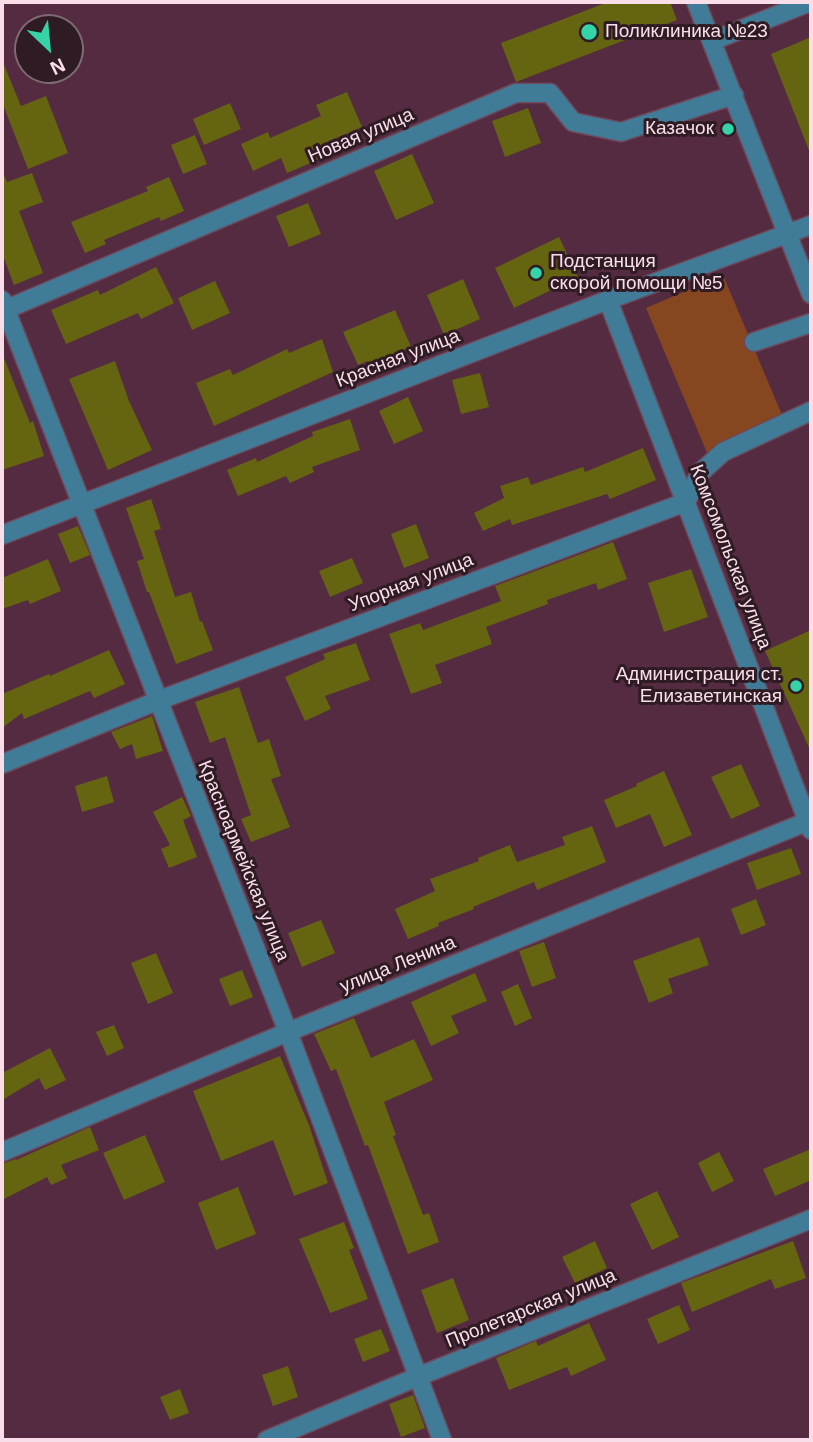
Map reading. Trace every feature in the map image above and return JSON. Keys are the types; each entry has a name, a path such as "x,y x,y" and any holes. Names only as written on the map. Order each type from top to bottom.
{"street":[{"path":"696,2 811,294"},
{"path":"712,41 810,2"},
{"name":"Новая улица","path":"3,307 516,93 550,93 573,122 621,132 734,95"},
{"name":"Красная улица","path":"2,535 608,300 811,225"},
{"name":"Комсомольская улица","path":"608,300 810,824"},
{"name":"Красноармейская улица","path":"3,307 288,1032 442,1440"},
{"path":"754,342 811,323"},
{"path":"686,502 700,473 723,452 811,411"},
{"name":"Упорная улица","path":"2,764 157,701 686,502"},
{"name":"улица Ленина","path":"2,1152 288,1032 810,824"},
{"name":"Пролетарская улица","path":"267,1440 811,1219"}],"shaded area":[{"path":"723,275 785,422 708,455 646,308"}],"building":[{"name":"Поликлиника №23","path":"608,2 670,2 677,20 516,82 501,43"},
{"path":"811,37 811,153 810,153 771,54"},
{"path":"2,60 21,106 46,96 68,153 28,169 2,102"},
{"path":"347,92 362,127 322,144 327,156 287,173 281,158 253,171 241,144 268,132 270,138 321,116 316,105"},
{"path":"230,103 241,129 204,145 193,119"},
{"path":"528,108 541,143 505,157 492,121"},
{"path":"195,135 207,164 183,174 171,145"},
{"path":"412,154 434,203 396,220 374,171"},
{"path":"2,171 7,182 32,173 43,202 19,211 43,273 14,285 2,253"},
{"path":"169,177 184,211 161,221 159,217 104,240 106,244 85,253 71,222 148,191 146,187"},
{"path":"308,203 321,234 289,247 276,216"},
{"name":"Подстанция скорой помощи №5","path":"559,237 578,277 514,308 495,268"},
{"path":"156,267 174,303 141,319 138,313 66,344 51,310 98,290 100,295"},
{"path":"463,279 480,319 444,335 427,295"},
{"path":"215,281 230,313 192,330 178,298"},
{"path":"395,310 412,349 370,367 368,361 358,365 343,332"},
{"path":"322,339 333,372 214,426 196,383 230,369 233,375 287,349 289,353"},
{"path":"2,353 30,423 33,421 44,456 2,470"},
{"path":"115,361 129,401 152,450 108,470 69,379"},
{"path":"480,373 489,407 461,414 452,380"},
{"path":"408,397 423,431 394,444 379,411"},
{"path":"350,419 360,450 312,467 314,472 290,483 286,476 238,496 227,470 256,458 257,462 313,436 312,432"},
{"path":"643,448 656,480 610,499 607,494 512,525 510,519 483,531 474,513 504,498 500,486 528,477 531,485 583,467 585,472"},
{"path":"151,499 161,529 154,531 175,597 191,592 200,622 202,621 213,650 176,664 137,561 144,559 126,508"},
{"path":"416,524 429,558 404,568 391,534"},
{"path":"78,526 90,555 70,563 58,534"},
{"path":"613,542 627,579 598,590 596,583 547,600 548,604 486,627 492,644 435,665 442,683 411,694 389,634 420,623 423,630 501,601 495,586"},
{"path":"352,558 363,583 330,597 319,571"},
{"path":"48,559 61,591 30,604 28,600 2,609 2,578"},
{"path":"691,569 708,617 664,632 648,583"},
{"name":"Администрация ст. Елизаветинская","path":"811,630 811,752 765,651"},
{"path":"356,643 370,680 325,696 331,709 305,721 285,677 325,659 323,654"},
{"path":"109,650 125,684 94,698 90,691 24,719 22,713 2,728 2,694"},
{"path":"239,687 258,743 269,739 281,776 271,779 290,827 251,842 241,819 251,815 225,737 210,743 195,702"},
{"path":"152,716 163,751 136,759 132,744 120,749 111,732"},
{"path":"741,764 760,806 731,819 711,777"},
{"path":"664,771 692,835 664,847 650,814 616,828 604,800"},
{"path":"107,776 114,802 82,812 75,786"},
{"path":"182,797 191,816 183,820 197,857 169,868 161,849 170,845 153,812"},
{"path":"592,826 606,862 537,890 534,882 473,907 474,909 438,923 439,926 408,939 395,909 435,891 430,879 479,861 478,858 510,845 517,862 565,845 562,837"},
{"path":"791,848 801,874 757,890 747,863"},
{"path":"756,899 766,925 741,935 731,909"},
{"path":"321,920 335,953 302,967 288,933"},
{"path":"699,937 709,965 668,979 673,993 649,1003 633,961"},
{"path":"544,942 556,978 532,987 519,951"},
{"path":"156,953 173,993 148,1004 131,963"},
{"path":"242,970 253,997 230,1006 219,979"},
{"path":"475,973 487,1001 451,1016 459,1033 431,1046 411,1002"},
{"path":"518,984 532,1018 515,1026 501,992"},
{"path":"354,1018 371,1058 414,1039 433,1080 384,1102 396,1135 393,1136 423,1215 429,1213 439,1242 408,1254 368,1145 365,1146 336,1069 331,1071 314,1034"},
{"path":"114,1025 124,1048 107,1056 96,1032"},
{"path":"50,1048 66,1080 45,1090 39,1078 2,1100 2,1073"},
{"path":"280,1056 309,1125 328,1183 294,1196 273,1140 221,1161 193,1091"},
{"path":"90,1127 99,1150 61,1165 67,1178 51,1185 47,1177 2,1200 2,1164"},
{"path":"145,1135 165,1182 124,1200 103,1153"},
{"path":"811,1149 811,1180 775,1196 763,1169"},
{"path":"719,1152 734,1181 712,1192 698,1163"},
{"path":"238,1187 256,1234 216,1250 198,1203"},
{"path":"657,1191 679,1237 652,1250 630,1204"},
{"path":"344,1222 354,1248 349,1250 368,1299 330,1313 299,1239"},
{"path":"595,1241 607,1268 575,1283 562,1257"},
{"path":"793,1241 806,1278 775,1289 771,1279 692,1312 681,1283"},
{"path":"453,1278 469,1320 437,1333 421,1290"},
{"path":"679,1305 690,1330 658,1344 647,1319"},
{"path":"589,1323 606,1360 571,1376 567,1367 509,1390 496,1358 536,1341 538,1346"},
{"path":"381,1329 390,1351 363,1362 354,1339"},
{"path":"288,1366 298,1397 273,1406 262,1375"},
{"path":"180,1389 189,1413 170,1420 160,1397"},
{"path":"413,1395 425,1428 401,1437 389,1404"}],"place":[{"name":"Поликлиника №23","path":"589,32"},
{"name":"Казачок","path":"728,129"},
{"name":"Подстанция скорой помощи №5","path":"536,273"},
{"name":"Администрация ст. Елизаветинская","path":"796,686"}]}
